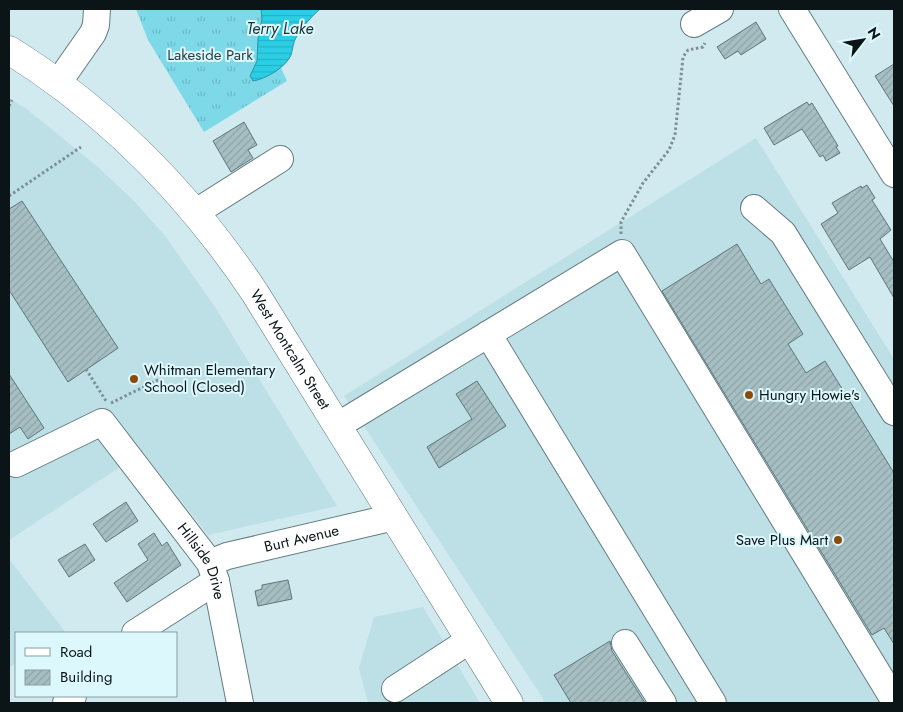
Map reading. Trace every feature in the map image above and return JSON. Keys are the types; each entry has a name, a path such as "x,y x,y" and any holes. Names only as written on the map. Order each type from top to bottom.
{"main road":[{"name":"West Montcalm Street","path":"9,50 58,82 134,145 196,212 239,270 509,703"}],"street":[{"path":"58,82 93,33 96,25 97,9"},
{"path":"700,33 720,9"},
{"path":"792,9 894,174"},
{"path":"196,212 280,159"},
{"path":"754,208 783,233 894,412"},
{"path":"337,426 622,253 894,700"},
{"path":"488,334 714,703"},
{"name":"Hillside Drive","path":"16,464 102,422 213,572 240,703"},
{"name":"Burt Avenue","path":"136,632 213,572 227,556 394,517"},
{"path":"395,689 470,640"},
{"path":"625,643 663,703"}],"path":[{"path":"622,253 621,222 642,182 669,150 675,135 683,57 688,50 703,47 700,33"},
{"path":"9,106 12,100"},
{"path":"9,196 81,147"}],"shaded area":[{"name":"Whitman Elementary School (Closed)","path":"9,98 28,110 98,167 134,201 166,237 215,307 337,506 208,535 143,452 9,540"},
{"path":"756,138 894,359 894,703 544,703 542,697 344,396"},
{"path":"9,559 65,632 15,632 15,664 9,668"},
{"path":"423,607 480,703 368,703 359,668 374,617"}],"green space":[{"name":"Lakeside Park","path":"136,9 261,9 262,19 258,39 257,61 250,76 259,80 280,66 287,81 204,132 148,40"}],"water":[{"name":"Terry Lake","path":"261,9 320,9 299,32 291,55 285,64 269,75 253,81 250,76 257,61 258,39 262,19"}],"building":[{"path":"756,22 766,39 741,55 738,51 725,59 717,47"},
{"path":"894,64 894,106 875,76"},
{"path":"807,102 809,105 812,103 838,146 836,147 840,153 826,161 823,155 820,157 802,129 774,145 764,128"},
{"path":"244,122 257,145 248,150 253,158 231,172 213,141"},
{"path":"867,185 875,198 872,200 891,230 880,239 894,262 894,298 870,257 849,270 821,224 838,213 832,203 861,186 862,188"},
{"path":"22,201 118,348 68,382 9,290 9,209"},
{"path":"737,244 761,284 769,279 803,334 788,344 806,373 825,361 894,473 894,644 884,628 872,635 662,291"},
{"path":"9,374 44,428 28,439 20,427 9,434"},
{"path":"477,381 506,426 439,468 427,447 472,419 456,394"},
{"path":"126,502 138,521 106,542 93,524"},
{"path":"154,533 162,546 167,542 181,565 127,602 114,583 148,560 138,544"},
{"path":"85,544 95,560 69,577 58,560"},
{"path":"288,580 292,599 258,606 255,591 262,589 262,585"},
{"path":"610,641 612,651 645,703 571,703 554,675"}],"place":[{"name":"Whitman Elementary School (Closed)","path":"134,379"},
{"name":"Hungry Howie's","path":"749,395"},
{"name":"Save Plus Mart","path":"838,540"}]}
